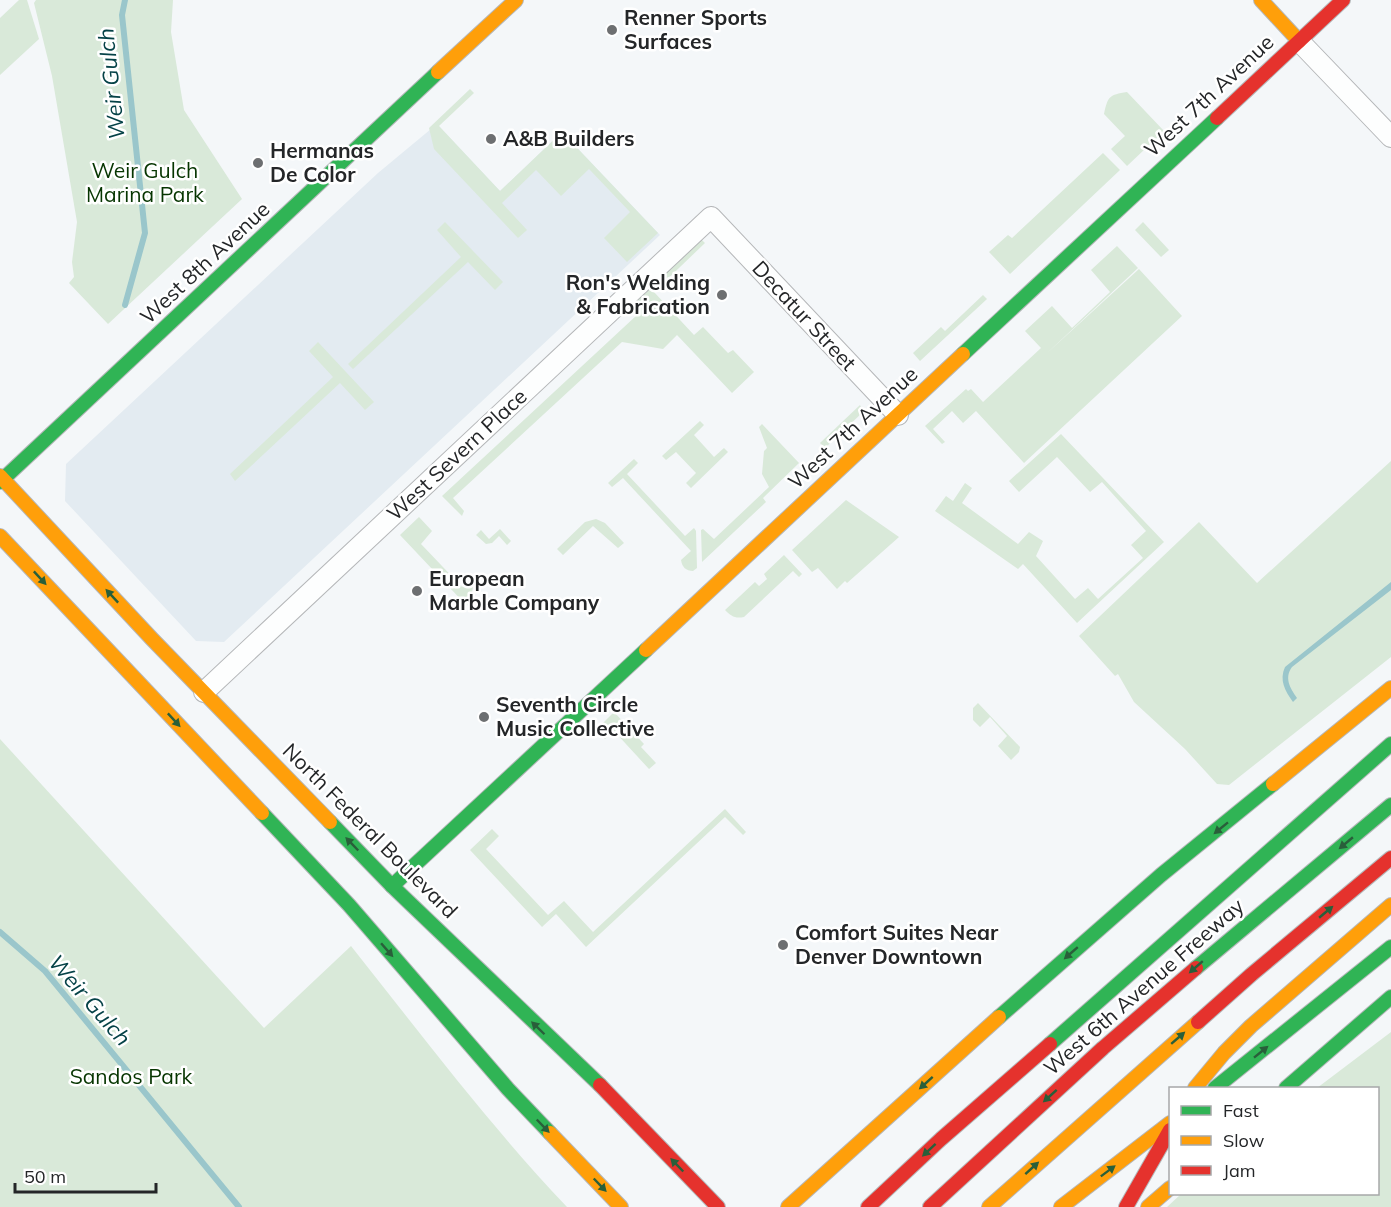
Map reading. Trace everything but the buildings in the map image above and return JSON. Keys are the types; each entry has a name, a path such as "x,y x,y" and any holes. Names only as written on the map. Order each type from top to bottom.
{"main road":[{"name":"West 8th Avenue","path":"1,479 516,0"},
{"path":"1261,0 1299,41"},
{"name":"West 7th Avenue","path":"392,886 1342,0"},
{"name":"North Federal Boulevard","path":"1,479 392,886 604,1089 718,1207"},
{"path":"0,536 334,890 508,1089 621,1207"},
{"path":"788,1207 1039,981 1161,875 1391,688"},
{"path":"1266,791 1391,704"},
{"path":"868,1207 941,1139 1391,744"},
{"name":"West 6th Avenue Freeway","path":"930,1207 1111,1041 1391,805"},
{"path":"988,1207 1228,995 1391,858"},
{"path":"334,890 392,886"},
{"path":"1197,1087 1224,1053 1293,989 1391,905"},
{"path":"1217,1087 1391,947"},
{"path":"1288,1087 1391,997"},
{"path":"1298,1087 1391,1014"},
{"path":"1061,1207 1169,1124"},
{"path":"1126,1207 1169,1132"},
{"path":"1148,1207 1169,1189"}],"street":[{"path":"1299,41 1391,137"},
{"name":"Decatur Street","path":"711,217 898,416"},
{"name":"West Severn Place","path":"204,692 711,217"}],"shaded area":[{"path":"437,124 500,191 562,132 660,235 224,642 196,641 65,501 66,464 378,173"}],"green space":[{"path":"19,0 27,0 39,39 0,75 0,18"},
{"name":"Weir Gulch Marina Park","path":"36,0 173,0 171,32 184,110 242,199 108,324 69,283 74,277 72,262 77,222 52,76 34,3"},
{"path":"470,89 474,93 439,126 500,191 562,132 658,233 627,262 604,238 630,212 589,169 561,196 536,170 502,203 527,230 518,238 434,149 429,128"},
{"path":"1127,92 1164,131 1127,166 1111,149 1125,136 1104,114 1110,97"},
{"path":"1103,153 1120,170 1010,274 989,252 1008,235 1012,238"},
{"path":"445,222 503,282 495,290 468,262 353,369 348,364 461,257 437,230"},
{"path":"1143,222 1169,250 1161,257 1135,230"},
{"path":"700,238 705,243 654,292 694,335 703,327 728,353 733,350 754,372 732,393 677,335 663,349 622,342 453,498 464,511 462,516 442,496 637,315 633,310 636,307 638,296"},
{"path":"1117,246 1138,268 1046,354 1139,269 1182,316 1024,463 976,411 963,423 952,411 933,429 945,442 942,444 925,426 966,389 968,391 971,389 983,402 1041,348 1025,331 1052,306 1072,328 1110,292 1091,270"},
{"path":"983,295 987,299 920,361 913,353 941,327 945,331"},
{"path":"318,342 374,402 365,410 340,383 235,481 230,474 333,377 309,351"},
{"path":"860,405 863,412 825,448 820,443"},
{"path":"700,421 704,425 694,435 714,457 724,448 728,452 691,488 686,483 696,473 676,452 666,460 662,456"},
{"path":"762,424 799,463 763,498 766,502 702,562 701,530 703,529 714,539 769,487 762,474 764,451 767,448 759,427"},
{"path":"1061,434 1164,542 1077,623 1023,564 1018,569 935,511 946,496 953,501 965,483 972,488 962,503 1018,544 1029,532 1043,541 1036,556 1075,599 1088,588 1098,599 1143,558 1131,545 1146,531 1102,482 1090,492 1057,457 1019,492 1009,481"},
{"path":"634,459 638,463 627,474 685,536 694,528 696,531 697,568 693,571 685,568 681,560 691,551 623,478 612,487 608,483"},
{"path":"1391,461 1391,657 1229,785 1217,784 1185,749 1134,702 1118,674 1115,676 1079,636 1199,522 1257,583"},
{"path":"846,500 899,537 847,583 845,581 837,589 818,568 812,572 792,550"},
{"path":"419,517 432,531 421,544 462,587 474,576 477,579 467,606 400,535"},
{"path":"596,519 605,523 624,543 618,548 593,526 563,555 557,549 585,522"},
{"path":"500,529 511,541 507,545 499,536 492,543 486,544 476,535 481,530 489,539"},
{"path":"784,555 802,574 799,577 793,571 744,617 738,618 725,610 755,582 759,586 767,579 764,574"},
{"path":"978,703 1020,747 1019,752 1011,760 998,746 1007,736 990,717 980,727 973,720 973,708"},
{"path":"614,712 644,744 641,747 656,763 649,769 614,731 605,739 596,730"},
{"name":"Sandos Park","path":"0,739 264,1028 351,946 483,1112 567,1207 0,1207"},
{"path":"725,809 746,832 743,835 725,817 586,947 556,914 542,927 470,850 492,829 499,836 486,849 548,915 564,901 593,932"},
{"path":"1391,1032 1391,1207 1167,1207 1180,1195 1379,1195 1379,1087 1318,1087"}],"water":[{"path":"1391,582 1391,590 1292,667 1288,679 1297,698 1293,702 1284,685 1285,667"}],"waterway":[{"name":"Weir Gulch","path":"125,0 122,15 145,233 125,305"},
{"name":"Weir Gulch","path":"0,932 45,971 239,1207"}],"traffic: fast":[{"path":"0,482 438,72"},
{"path":"963,354 1217,118"},
{"path":"392,886 646,650"},
{"path":"1050,1044 1391,744"},
{"path":"999,1017 1161,875 1273,784"},
{"path":"1196,968 1391,805"},
{"path":"262,813 349,905 508,1089 550,1133"},
{"path":"330,822 392,886 600,1085"},
{"path":"1216,1087 1391,947"},
{"path":"1287,1087 1391,997"}],"traffic: slow":[{"path":"438,72 516,0"},
{"path":"1261,0 1299,41"},
{"path":"646,650 963,354"},
{"path":"0,476 152,639 330,822"},
{"path":"0,536 262,813"},
{"path":"1273,784 1391,688"},
{"path":"1196,1087 1224,1053 1251,1026 1391,905"},
{"path":"788,1207 999,1017"},
{"path":"989,1207 1198,1022"},
{"path":"1061,1207 1169,1124"},
{"path":"550,1133 621,1207"},
{"path":"1148,1207 1169,1189"}],"traffic: jam":[{"path":"1217,118 1343,0"},
{"path":"1198,1022 1391,858"},
{"path":"930,1207 1103,1048 1196,968"},
{"path":"868,1207 941,1139 1050,1044"},
{"path":"600,1085 718,1207"},
{"path":"1126,1207 1169,1132"}],"place":[{"name":"Renner Sports Surfaces","path":"612,30"},
{"name":"A&B Builders","path":"491,139"},
{"name":"Hermanas De Color","path":"258,163"},
{"name":"Ron's Welding & Fabrication","path":"722,295"},
{"name":"European Marble Company","path":"417,591"},
{"name":"Seventh Circle Music Collective","path":"484,717"},
{"name":"Comfort Suites Near Denver Downtown","path":"783,945"}]}
